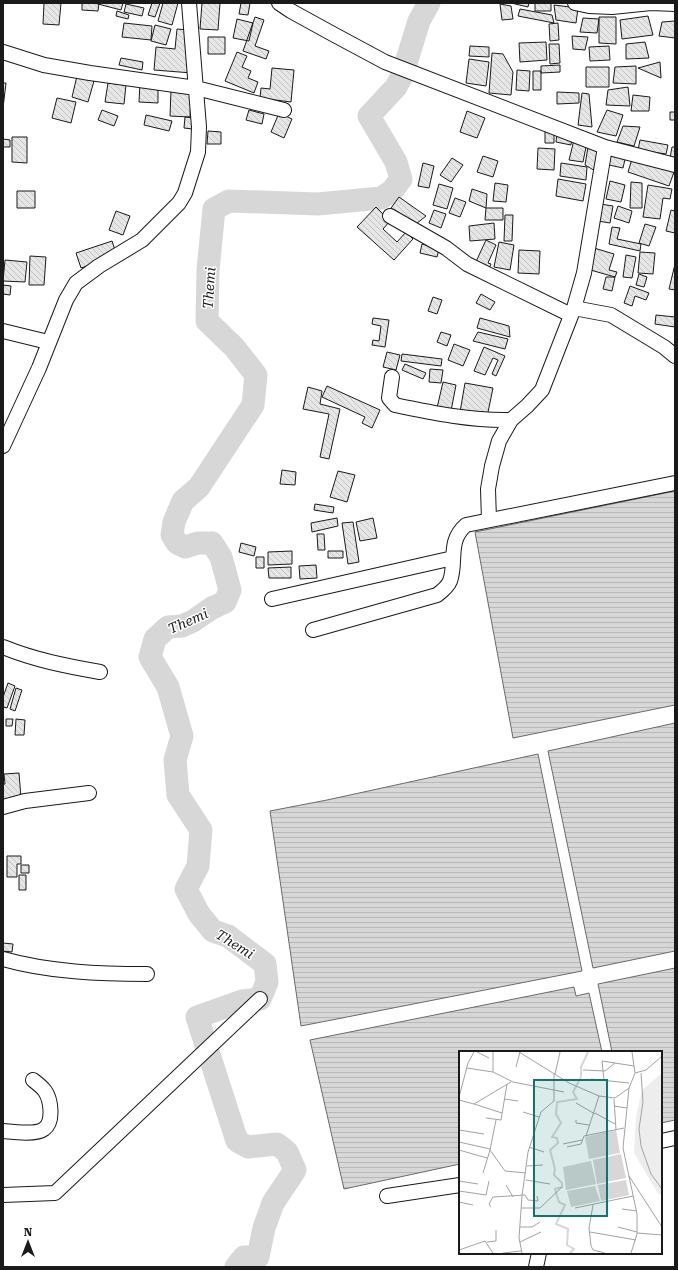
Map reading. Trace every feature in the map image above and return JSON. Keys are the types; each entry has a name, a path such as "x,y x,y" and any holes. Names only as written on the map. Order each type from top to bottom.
{"street":[{"path":"3,446 39,368 48,342 66,300 76,284 99,266 142,240 179,203 185,193 198,152 199,127 189,3"},
{"path":"279,3 385,62 605,147 675,165"},
{"path":"575,3 589,6 612,7 651,3 675,4"},
{"path":"3,52 59,68 105,76 196,88 284,110"},
{"path":"489,520 488,489 492,466 499,441 511,420 542,390 572,311 584,273 605,147"},
{"path":"390,216 446,248 467,264 572,311 611,315 664,347 675,356"},
{"path":"3,331 48,342"},
{"path":"392,377 389,398 395,405 455,417 511,420"},
{"path":"313,630 437,596 449,582 457,535 466,525 675,483"},
{"path":"272,600 453,558"},
{"path":"3,647 61,666 100,672"},
{"path":"3,807 25,801 89,793"},
{"path":"3,959 47,968 147,974"},
{"path":"3,1195 55,1193 260,999"},
{"path":"3,1132 36,1132 43,1129 48,1124 50,1114 49,1100 44,1090 33,1080"},
{"path":"662,1141 675,1138"},
{"path":"387,1196 459,1185"},
{"path":"536,1267 539,1254"}],"shaded area":[{"path":"675,491 675,705 513,738 475,532"},
{"path":"675,723 675,951 593,968 548,751"},
{"path":"538,754 582,971 301,1026 270,811"},
{"path":"675,968 675,1120 662,1123 662,1051 612,1051 598,984"},
{"path":"574,987 576,996 589,993 602,1051 459,1051 459,1164 344,1189 310,1040"}],"building":[{"path":"44,3 61,3 59,25 43,24"},
{"path":"82,3 99,3 98,11 82,10"},
{"path":"94,3 123,3 121,10"},
{"path":"152,3 160,3 155,17 148,15"},
{"path":"163,3 178,3 172,25 158,21"},
{"path":"202,3 220,3 218,30 200,29"},
{"path":"241,3 250,3 248,15 239,14"},
{"path":"511,3 529,3 528,7"},
{"path":"535,3 551,3 551,11 535,11"},
{"path":"126,4 144,8 142,16 124,12"},
{"path":"500,4 511,6 513,19 502,20"},
{"path":"554,5 578,8 576,23 556,20"},
{"path":"520,9 552,15 554,23 518,16"},
{"path":"117,11 129,15 128,19 116,16"},
{"path":"648,16 653,35 622,39 620,20"},
{"path":"255,17 264,20 255,46 269,51 266,59 243,51"},
{"path":"599,17 616,17 616,44 599,43"},
{"path":"583,18 599,19 597,33 580,32"},
{"path":"237,19 253,23 249,41 233,38"},
{"path":"675,21 675,38 659,36 662,22"},
{"path":"124,23 152,26 151,40 122,37"},
{"path":"558,23 559,40 550,41 549,24"},
{"path":"155,25 171,29 166,45 151,41"},
{"path":"177,29 189,30 192,73 154,70 156,47 175,49"},
{"path":"572,36 588,37 585,50 573,49"},
{"path":"208,37 225,37 225,54 208,54"},
{"path":"546,42 547,60 520,62 519,43"},
{"path":"645,42 649,58 626,59 626,44"},
{"path":"549,44 559,44 560,63 550,64"},
{"path":"470,46 489,47 489,57 469,56"},
{"path":"609,46 610,60 590,61 589,47"},
{"path":"237,52 247,56 242,67 251,71 248,78 258,82 254,93 225,81"},
{"path":"492,53 503,54 513,72 511,95 489,93"},
{"path":"121,58 143,62 142,70 119,65"},
{"path":"469,59 489,62 486,86 466,83"},
{"path":"660,62 661,78 638,68"},
{"path":"560,65 560,72 541,73 541,66"},
{"path":"636,66 636,84 613,83 615,67"},
{"path":"586,67 609,67 609,87 586,87"},
{"path":"272,68 294,70 291,102 260,98 261,88 270,89"},
{"path":"517,70 530,71 529,91 516,90"},
{"path":"533,71 541,71 541,90 533,90"},
{"path":"77,76 94,81 88,102 72,97"},
{"path":"3,83 6,83 3,108"},
{"path":"108,83 126,85 124,104 105,102"},
{"path":"140,83 158,84 158,103 139,102"},
{"path":"628,87 630,106 606,105 608,90"},
{"path":"171,90 191,91 190,117 170,116"},
{"path":"557,92 579,93 579,103 557,104"},
{"path":"582,93 589,94 592,127 578,125"},
{"path":"633,95 650,97 649,111 631,111"},
{"path":"57,98 76,102 71,123 52,118"},
{"path":"102,110 118,116 114,126 98,120"},
{"path":"249,110 264,114 262,124 246,120"},
{"path":"607,110 623,115 616,136 597,132"},
{"path":"467,111 485,118 477,138 460,132"},
{"path":"670,112 675,112 675,120 670,120"},
{"path":"279,113 292,119 284,138 271,132"},
{"path":"146,115 172,121 169,131 144,125"},
{"path":"185,117 203,119 201,130 184,128"},
{"path":"623,126 640,127 634,146 617,142"},
{"path":"545,129 554,129 554,143 545,143"},
{"path":"208,131 221,132 221,144 207,144"},
{"path":"557,133 572,136 571,145 556,142"},
{"path":"12,137 27,137 27,163 12,162"},
{"path":"3,139 10,140 10,147 3,147"},
{"path":"574,140 587,142 583,162 569,160"},
{"path":"640,140 668,145 666,154 638,150"},
{"path":"588,147 601,149 597,172 585,165"},
{"path":"672,147 675,147 675,159 670,158"},
{"path":"538,148 555,149 554,170 537,169"},
{"path":"611,153 626,155 623,168 609,165"},
{"path":"483,156 498,161 493,177 477,172"},
{"path":"452,158 463,165 451,182 440,175"},
{"path":"632,159 674,172 669,186 628,172"},
{"path":"423,163 434,166 429,188 418,186"},
{"path":"561,163 587,167 586,180 560,176"},
{"path":"558,179 586,184 583,201 556,196"},
{"path":"610,181 625,185 621,202 606,199"},
{"path":"631,182 642,183 642,208 630,208"},
{"path":"495,183 508,185 506,202 493,201"},
{"path":"439,184 453,188 447,209 433,205"},
{"path":"648,185 672,189 670,199 663,198 660,219 643,217"},
{"path":"472,189 487,194 486,208 469,201"},
{"path":"17,191 35,191 35,208 17,208"},
{"path":"399,197 426,216 416,224 391,208"},
{"path":"455,198 466,202 460,217 449,213"},
{"path":"600,204 613,206 610,223 598,221"},
{"path":"618,206 632,211 629,223 614,218"},
{"path":"376,207 390,221 383,229 397,242 406,232 413,239 394,260 357,227"},
{"path":"486,208 503,208 503,220 485,220"},
{"path":"434,210 446,214 441,228 429,223"},
{"path":"671,210 675,211 675,233 666,231"},
{"path":"116,211 130,216 123,235 109,230"},
{"path":"505,215 513,215 512,241 504,241"},
{"path":"494,223 495,239 470,241 469,226"},
{"path":"645,224 656,227 649,246 639,243"},
{"path":"612,227 620,228 617,239 641,244 640,251 609,244"},
{"path":"486,240 496,245 488,263 491,264 487,273 474,266"},
{"path":"112,241 117,256 81,268 76,253"},
{"path":"499,242 514,245 510,270 494,267"},
{"path":"422,244 439,249 437,257 420,253"},
{"path":"594,248 614,254 609,270 617,272 615,277 587,269"},
{"path":"519,250 540,251 539,274 518,273"},
{"path":"640,252 655,253 653,274 638,273"},
{"path":"626,255 636,257 632,278 623,277"},
{"path":"30,256 46,257 44,285 29,285"},
{"path":"5,260 27,262 25,282 3,281"},
{"path":"675,264 675,290 669,289"},
{"path":"639,274 647,277 644,287 636,285"},
{"path":"606,277 615,277 612,291 603,289"},
{"path":"3,285 11,286 10,295 3,294"},
{"path":"630,286 649,293 646,300 635,296 632,306 624,303"},
{"path":"481,294 495,302 490,310 476,303"},
{"path":"433,297 442,300 437,314 428,311"},
{"path":"656,315 675,317 675,327 655,324"},
{"path":"373,318 389,320 385,347 372,345 373,340 379,341 381,326 372,324"},
{"path":"480,318 509,326 510,337 477,328"},
{"path":"441,332 451,335 447,346 437,342"},
{"path":"478,332 508,339 505,349 473,341"},
{"path":"454,344 470,350 463,366 448,360"},
{"path":"484,347 505,356 496,376 492,374 498,360 493,358 485,375 474,371"},
{"path":"387,352 400,355 396,370 383,367"},
{"path":"402,354 442,359 441,366 401,361"},
{"path":"405,364 426,373 423,379 402,370"},
{"path":"430,369 443,370 441,383 429,382"},
{"path":"443,382 456,385 451,411 437,408"},
{"path":"465,383 493,388 487,417 460,412"},
{"path":"327,386 380,410 372,428 362,423 365,417 322,397"},
{"path":"308,387 322,391 320,404 340,409 329,459 320,457 329,414 303,409"},
{"path":"282,470 296,472 295,485 280,484"},
{"path":"338,471 355,475 347,502 330,497"},
{"path":"315,504 334,507 333,513 314,510"},
{"path":"337,518 338,526 312,532 311,523"},
{"path":"373,518 377,538 360,541 356,522"},
{"path":"353,522 359,562 348,564 342,523"},
{"path":"317,534 324,534 325,550 318,550"},
{"path":"241,543 256,547 254,556 239,552"},
{"path":"292,551 292,564 268,565 268,552"},
{"path":"328,551 343,551 343,558 328,558"},
{"path":"256,557 264,557 264,568 256,568"},
{"path":"316,565 317,578 300,579 299,566"},
{"path":"291,567 291,578 269,578 268,568"},
{"path":"8,683 15,686 7,708 3,707 3,697"},
{"path":"16,688 22,690 15,711 10,709"},
{"path":"6,719 13,719 12,726 6,726"},
{"path":"16,719 25,720 24,735 15,735"},
{"path":"19,773 21,798 3,800 3,784 5,784 4,774"},
{"path":"7,856 21,856 21,864 17,864 17,877 7,877"},
{"path":"21,865 29,865 29,873 21,873"},
{"path":"19,875 26,875 26,890 19,890"},
{"path":"3,943 13,944 12,952 3,951"}],"waterway":[{"name":"Themi","path":"236,1267 244,1257 258,1257 264,1228 273,1203 295,1170 287,1152 277,1144 248,1147 237,1141 197,1017 242,1001 260,999 267,982 265,964 228,936 213,931 199,914 186,889 198,866 201,830 178,795 175,760 182,736 168,687 150,657 155,639 168,627 182,626 225,602 230,590 221,557 212,543 198,543 185,547 177,543 172,535 174,522 183,501 199,487 253,405 256,375 234,347 207,321 208,270 214,209 229,201 318,204 381,198 392,191 401,179 396,162 369,116 396,87 402,76 419,21 429,3"}]}
